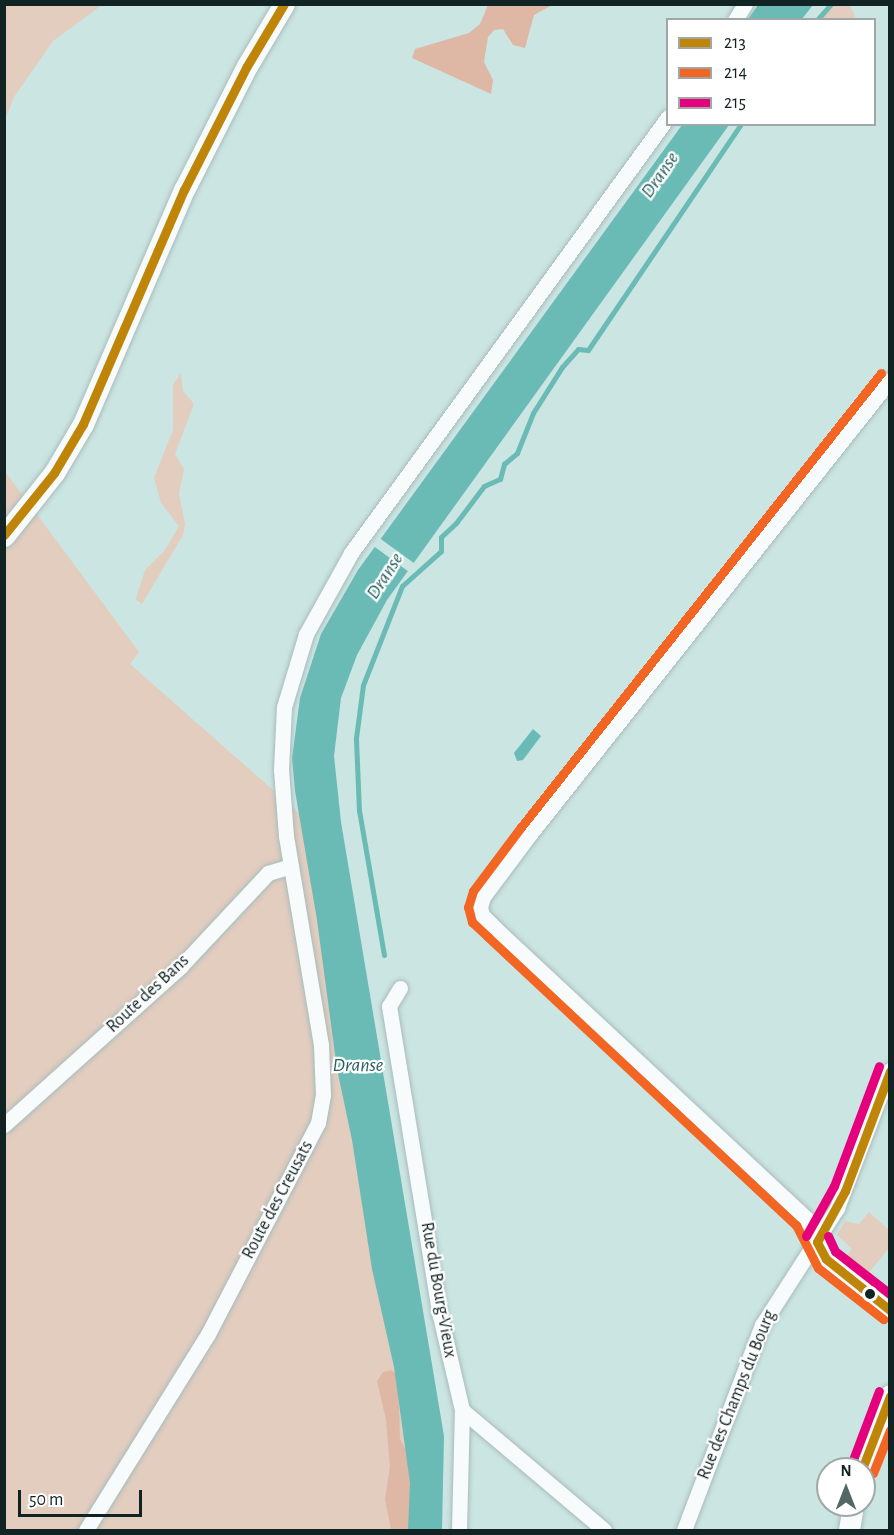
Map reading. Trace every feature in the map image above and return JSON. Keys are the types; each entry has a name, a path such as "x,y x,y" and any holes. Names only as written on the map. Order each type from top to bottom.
{"main road":[{"path":"4,536 54,473 83,424 184,190 247,66 284,4"},
{"path":"867,1457 890,1395"}],"street":[{"path":"736,18 745,4"},
{"name":"Route des Creusats","path":"86,1530 224,1305 248,1251 318,1123 323,1095 321,1045 291,866 282,790 282,722 298,657 323,598 351,553 666,120"},
{"path":"890,380 530,834 483,897 480,907 482,915 496,929 806,1218 826,1259 890,1310"},
{"name":"Route des Bans","path":"4,1125 180,967 268,873 291,866"},
{"name":"Rue du Bourg-Vieux","path":"400,988 389,1006 440,1316 462,1410 459,1530"},
{"name":"Rue des Champs du Bourg","path":"684,1530 762,1326 817,1242 845,1191 890,1070"},
{"path":"462,1410 604,1530"}],"shaded area":[{"path":"5,4 102,5 53,41 14,97 5,120"},
{"path":"833,4 850,5 856,18 821,18"},
{"path":"488,5 552,5 534,15 525,48 513,45 503,29 494,30 488,37 484,62 493,80 491,94 412,58 415,49 469,33 480,24"},
{"path":"181,373 183,391 194,404 175,454 184,469 179,494 185,524 183,535 142,604 136,600 145,570 165,550 179,526 161,503 154,478 173,430 173,385"},
{"path":"4,470 139,652 130,664 324,835 420,1530 5,1530"},
{"path":"869,1212 889,1230 890,1247 867,1275 844,1259 852,1249 837,1235 845,1221 859,1224"},
{"path":"391,1370 398,1375 400,1439 413,1463 415,1530 391,1530 385,1499 390,1467 386,1420 377,1381 383,1372"}],"water":[{"path":"758,4 813,5 803,18 749,18"},
{"name":"Dranse","path":"681,126 728,126 387,600 357,655 341,698 334,756 341,822 444,1436 442,1530 408,1530 410,1483 394,1367 372,1269 352,1140 337,1069 292,758 300,698 321,634 358,570"},
{"path":"533,729 541,736 523,760 517,761 514,753"}],"pier":[{"path":"378,537 415,564 409,572 372,545"}],"waterway":[{"path":"819,18 831,4"},
{"path":"384,955 359,811 356,738 363,685 402,586 441,551 441,537 456,523 484,486 500,479 504,464 517,453 533,413 562,367 578,349 588,350 740,126"}],"transit line":[{"name":"213","path":"4,535 54,473 83,424 184,190 247,66 284,4"},
{"name":"214","path":"881,373 521,827 473,891 468,907 472,922 796,1225 818,1268 883,1319"},
{"name":"215","path":"806,1236 834,1186 879,1066"},
{"name":"213","path":"817,1242 845,1191 890,1071"},
{"name":"215","path":"828,1236 835,1251 890,1294"},
{"name":"213","path":"817,1242 826,1259 890,1310"},
{"name":"215","path":"854,1457 879,1391"},
{"name":"213","path":"867,1457 890,1396"},
{"name":"214","path":"876,1465 890,1430"}]}
